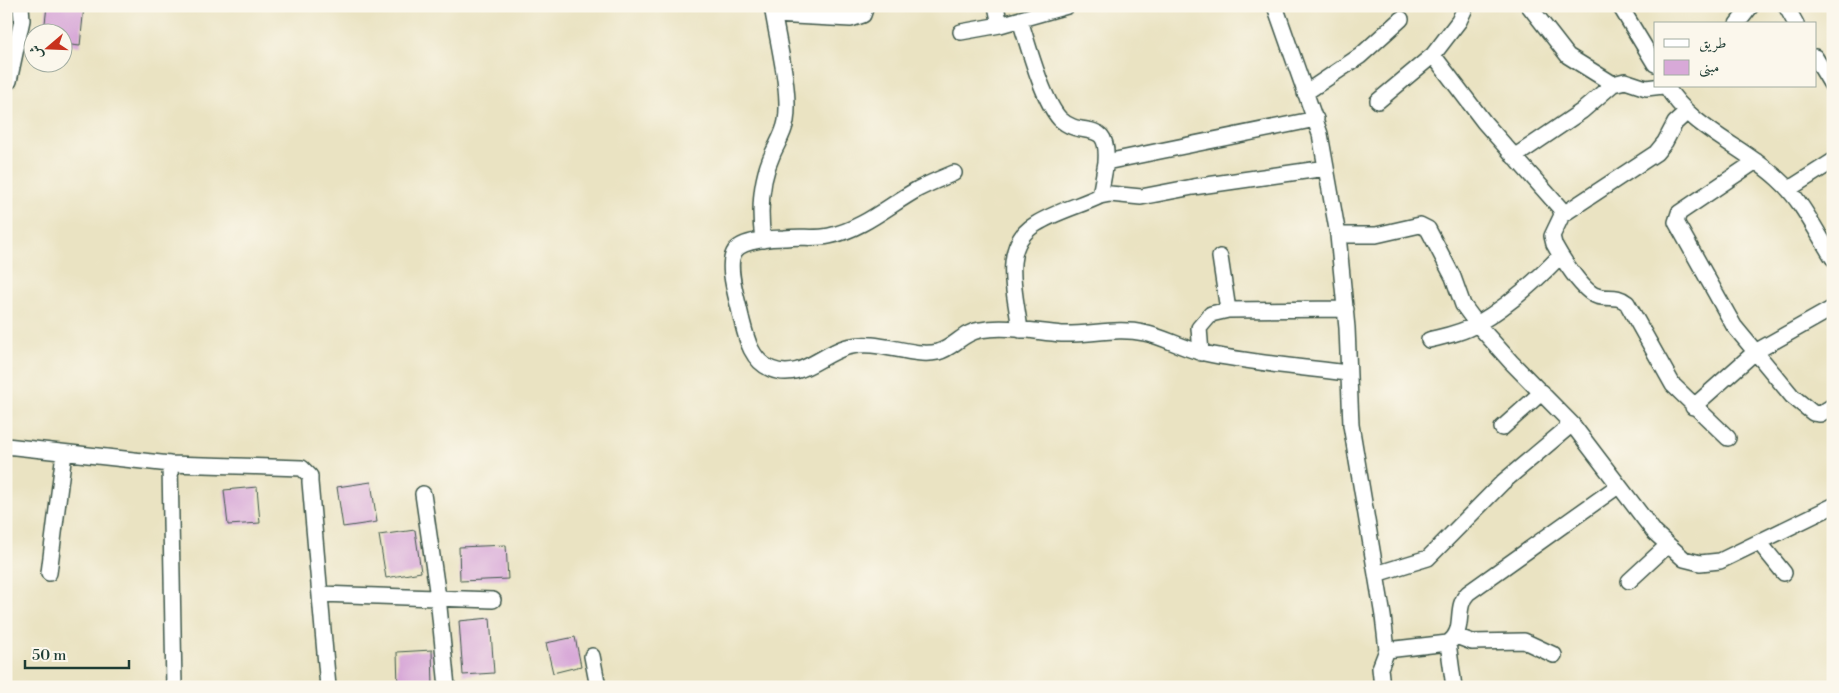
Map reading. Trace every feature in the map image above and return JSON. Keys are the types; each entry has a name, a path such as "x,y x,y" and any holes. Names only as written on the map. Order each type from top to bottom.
{"street":[{"path":"9,81 22,20 21,6"},
{"path":"763,240 760,218 761,196 765,174 784,129 787,103 773,11 851,19 863,15 866,6"},
{"path":"996,6 1000,25"},
{"path":"961,32 1000,25 1068,6"},
{"path":"1276,6 1316,120 1338,236 1346,310 1351,425 1376,574 1386,650 1380,668 1382,687"},
{"path":"1378,101 1433,55 1459,21 1466,6"},
{"path":"1529,6 1568,56 1613,84"},
{"path":"1620,6 1654,62"},
{"path":"1739,22 1751,6"},
{"path":"1786,6 1795,22"},
{"path":"1305,93 1352,62 1401,19"},
{"path":"1020,20 1043,86 1055,111 1064,122 1101,135 1107,145 1100,196"},
{"path":"1433,55 1514,157 1560,208 1562,215"},
{"path":"1816,59 1833,87"},
{"path":"1514,157 1582,111 1613,84 1625,81 1646,88 1654,87"},
{"path":"1666,88 1676,102 1687,112 1756,161 1789,189 1833,258"},
{"path":"1687,112 1675,122 1662,148 1562,215 1552,236 1560,256 1591,294 1601,297 1616,296 1627,303 1674,386 1693,407 1728,438"},
{"path":"1106,162 1316,120"},
{"path":"1756,161 1678,213 1676,222 1726,314 1792,396 1813,412 1820,414 1833,406"},
{"path":"1789,189 1833,161"},
{"path":"1020,330 1012,262 1014,249 1020,237 1037,223 1100,196 1140,197 1193,187 1326,168"},
{"path":"954,173 917,190 880,214 849,230 829,236 763,240 740,246 735,251 732,259 732,277 748,344 759,361 771,369 789,373 799,370 834,351 860,344 894,347 924,353 950,347 966,334 980,330 1020,330 1063,334 1144,332 1201,353 1348,373"},
{"path":"1338,236 1376,235 1420,225 1428,229 1453,277 1463,304 1477,324 1510,362 1572,424 1655,533 1684,559 1700,563 1720,560 1833,506"},
{"path":"1429,340 1454,334 1477,324 1527,288 1560,256"},
{"path":"1220,257 1228,310"},
{"path":"1693,407 1755,352 1833,308"},
{"path":"1201,353 1199,328 1210,314 1228,310 1346,310"},
{"path":"1502,428 1542,392"},
{"path":"1376,574 1428,558 1503,482 1572,424"},
{"path":"6,446 170,464 302,468 307,471 310,482 328,687"},
{"path":"49,573 64,453"},
{"path":"170,464 174,687"},
{"path":"1454,687 1452,640 1460,623 1460,602 1468,593 1618,486"},
{"path":"424,494 438,597 447,687"},
{"path":"1759,542 1784,573"},
{"path":"1629,581 1668,546"},
{"path":"320,594 493,600"},
{"path":"1386,650 1452,640 1472,642 1524,641 1554,655"},
{"path":"592,656 598,687"}],"building":[{"path":"47,6 84,6 80,46 72,45 72,22 45,22"},
{"path":"371,482 377,522 343,527 337,487"},
{"path":"257,487 260,523 228,525 224,490"},
{"path":"415,530 421,572 386,578 379,535"},
{"path":"506,545 508,579 460,581 459,547"},
{"path":"490,618 494,673 463,675 459,621"},
{"path":"575,637 581,666 553,673 546,643"},
{"path":"432,650 433,687 398,687 397,652"}]}
